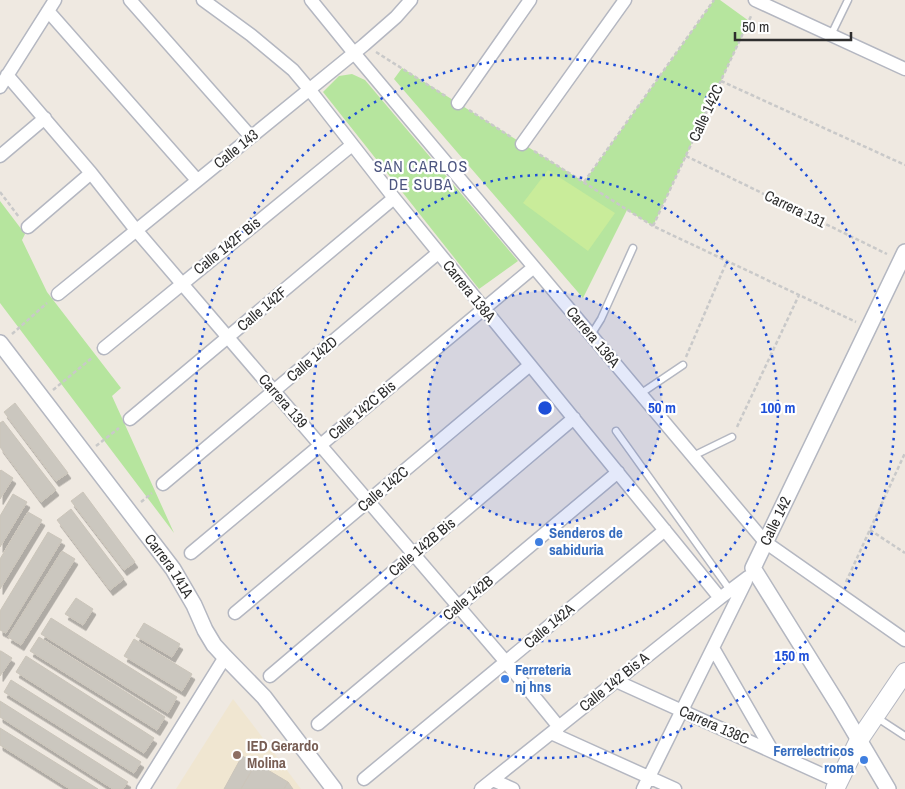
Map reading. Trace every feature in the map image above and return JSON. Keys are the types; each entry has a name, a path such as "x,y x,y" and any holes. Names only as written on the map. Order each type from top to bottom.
{"main road":[{"path":"837,785 859,740 905,672"}],"street":[{"path":"0,87 55,0"},
{"path":"130,0 251,137"},
{"name":"Carrera 138A","path":"203,0 251,35 293,70 438,253 664,530 725,594"},
{"name":"Carrera 136A","path":"311,0 765,542 905,640"},
{"name":"Calle 143","path":"58,294 364,45 396,17 411,0"},
{"path":"458,104 530,0"},
{"path":"522,144 625,0"},
{"path":"757,1 831,36 904,67"},
{"path":"48,11 198,180"},
{"name":"Carrera 139","path":"7,75 91,173 136,230 506,662 555,730 646,783 675,789"},
{"path":"0,156 45,118"},
{"name":"Calle 142F Bis","path":"104,348 352,145"},
{"path":"28,227 91,173"},
{"name":"Calle 142F","path":"130,419 394,198"},
{"name":"Calle 142D","path":"163,484 438,253"},
{"name":"Calle 142","path":"646,783 904,259"},
{"name":"Calle 142C Bis","path":"191,553 534,267"},
{"name":"Carrera 141A","path":"0,343 173,568 214,645 224,658 264,697 334,789"},
{"name":"Calle 142C","path":"235,613 530,365"},
{"name":"Calle 142B Bis","path":"270,676 574,418"},
{"name":"Calle 142B","path":"318,724 618,472"},
{"name":"Calle 142A","path":"364,779 664,530"},
{"path":"751,572 859,740 888,789"},
{"name":"Calle 142 Bis A","path":"481,789 751,572"},
{"path":"713,648 772,752"},
{"path":"142,789 224,658"},
{"name":"Carrera 138C","path":"616,681 772,752 837,785"},
{"path":"493,780 513,789"}],"lane":[{"path":"831,36 848,0"},
{"path":"591,335 601,319 633,248"},
{"path":"640,394 683,365"},
{"path":"616,431 725,594"},
{"path":"693,456 732,437"},
{"path":"875,716 905,736"}],"path":[{"path":"584,182 714,0"},
{"name":"Calle 142C","path":"653,226 757,1"},
{"path":"364,45 653,226 869,328"},
{"path":"721,81 905,165"},
{"name":"Carrera 131","path":"686,156 904,259"},
{"path":"0,192 28,227"},
{"path":"683,365 727,261"},
{"path":"0,343 58,294"},
{"path":"732,437 799,295"},
{"path":"43,398 104,348"},
{"path":"86,454 130,419"},
{"path":"840,595 905,453"},
{"path":"901,462 905,465"},
{"path":"129,511 163,484"},
{"path":"870,530 905,553"}],"shaded area":[{"name":"IED Gerardo Molina","path":"233,699 250,721 301,789 176,789"}],"green space":[{"path":"714,0 720,0 749,21 653,226 627,210 583,298 394,79 402,68 584,182"},
{"path":"352,74 365,80 518,261 479,289 323,92 339,76"},
{"path":"548,170 615,213 588,251 523,203"},
{"path":"0,201 25,234 22,240 47,292 121,388 112,396 174,533 0,303"}],"building":[{"path":"15,403 68,473 56,481 4,412"},
{"path":"3,421 56,490 41,502 0,447 0,423"},
{"path":"0,471 13,478 0,499"},
{"path":"83,492 135,562 124,570 71,501"},
{"path":"13,494 27,502 0,547 0,516"},
{"path":"71,509 124,579 110,590 57,520"},
{"path":"28,512 42,520 0,589 0,559"},
{"path":"48,532 62,540 6,633 0,630 0,611"},
{"path":"62,551 75,559 21,645 8,637"},
{"path":"76,598 93,609 83,625 65,614"},
{"path":"51,618 177,697 168,713 41,634"},
{"path":"144,623 180,644 172,657 136,636"},
{"path":"39,637 165,717 157,730 30,651"},
{"path":"134,639 192,674 182,691 124,656"},
{"path":"0,651 12,658 0,676"},
{"path":"26,656 154,738 144,753 16,672"},
{"path":"11,680 141,762 134,773 4,692"},
{"path":"0,701 128,782 123,789 113,789 0,717"},
{"path":"0,728 98,789 70,789 0,745"},
{"path":"242,756 256,763 241,789 224,789"},
{"path":"256,763 288,782 284,789 241,789"},
{"path":"288,782 293,789 284,789"}],"place":[{"name":"Senderos de sabiduria","path":"539,542"},
{"name":"Ferreteria nj hns","path":"505,679"},
{"name":"IED Gerardo Molina","path":"237,755"},
{"name":"Ferrelectricos roma","path":"864,760"}],"district":[{"name":"SAN CARLOS DE SUBA","path":"421,175"}]}
